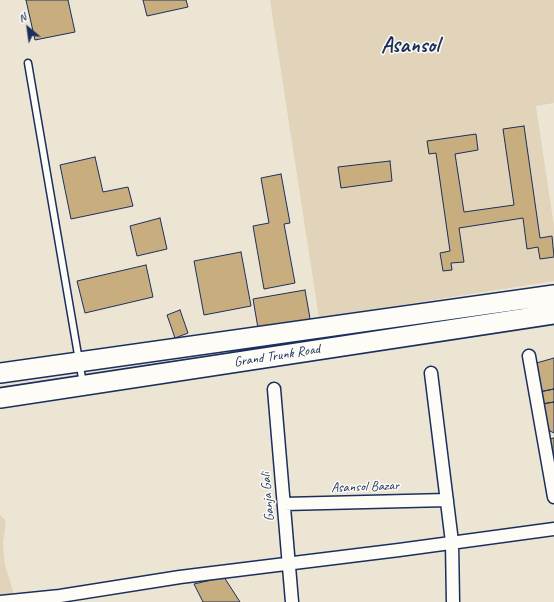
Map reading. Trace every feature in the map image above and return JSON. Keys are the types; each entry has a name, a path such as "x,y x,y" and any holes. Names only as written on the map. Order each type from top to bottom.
{"main road":[{"path":"0,373 554,295"},
{"name":"Grand Trunk Road","path":"0,398 554,314"}],"street":[{"path":"529,356 554,497"},
{"path":"431,373 452,542 453,602"},
{"name":"Ganja Gali","path":"274,389 292,602"},
{"name":"Asansol Bazar","path":"284,504 447,500"},
{"path":"0,602 60,596 180,576 399,550 554,529"}],"lane":[{"path":"28,63 83,385"}],"shaded area":[{"path":"270,0 554,0 554,103 536,106 554,226 554,281 319,318"},
{"path":"0,515 6,521 3,544 5,565 14,594 0,596"}],"building":[{"path":"26,0 68,0 75,32 35,40"},
{"path":"143,0 186,0 188,7 147,16"},
{"path":"524,126 540,238 552,236 554,257 540,259 538,247 527,249 523,218 459,228 464,262 451,263 452,270 443,271 440,253 450,251 436,153 429,154 427,141 476,134 478,150 455,154 464,212 514,205 503,129"},
{"path":"95,157 103,192 128,187 133,206 71,219 60,165"},
{"path":"390,161 392,181 341,188 338,167"},
{"path":"281,174 290,223 284,224 295,283 264,289 253,226 269,223 261,178"},
{"path":"160,218 167,249 137,256 130,226"},
{"path":"241,252 251,306 204,315 194,261"},
{"path":"146,265 153,297 85,313 77,281"},
{"path":"305,290 311,324 259,334 253,299"},
{"path":"180,310 188,333 175,338 167,315"},
{"path":"554,358 554,389 539,392 533,364"},
{"path":"554,389 554,402 542,404 539,392"},
{"path":"554,402 554,433 550,431 546,425 542,404"},
{"path":"554,438 554,487 546,440"},
{"path":"224,577 240,602 203,602 194,584"}],"district":[{"name":"Asansol","path":"410,46"}]}
